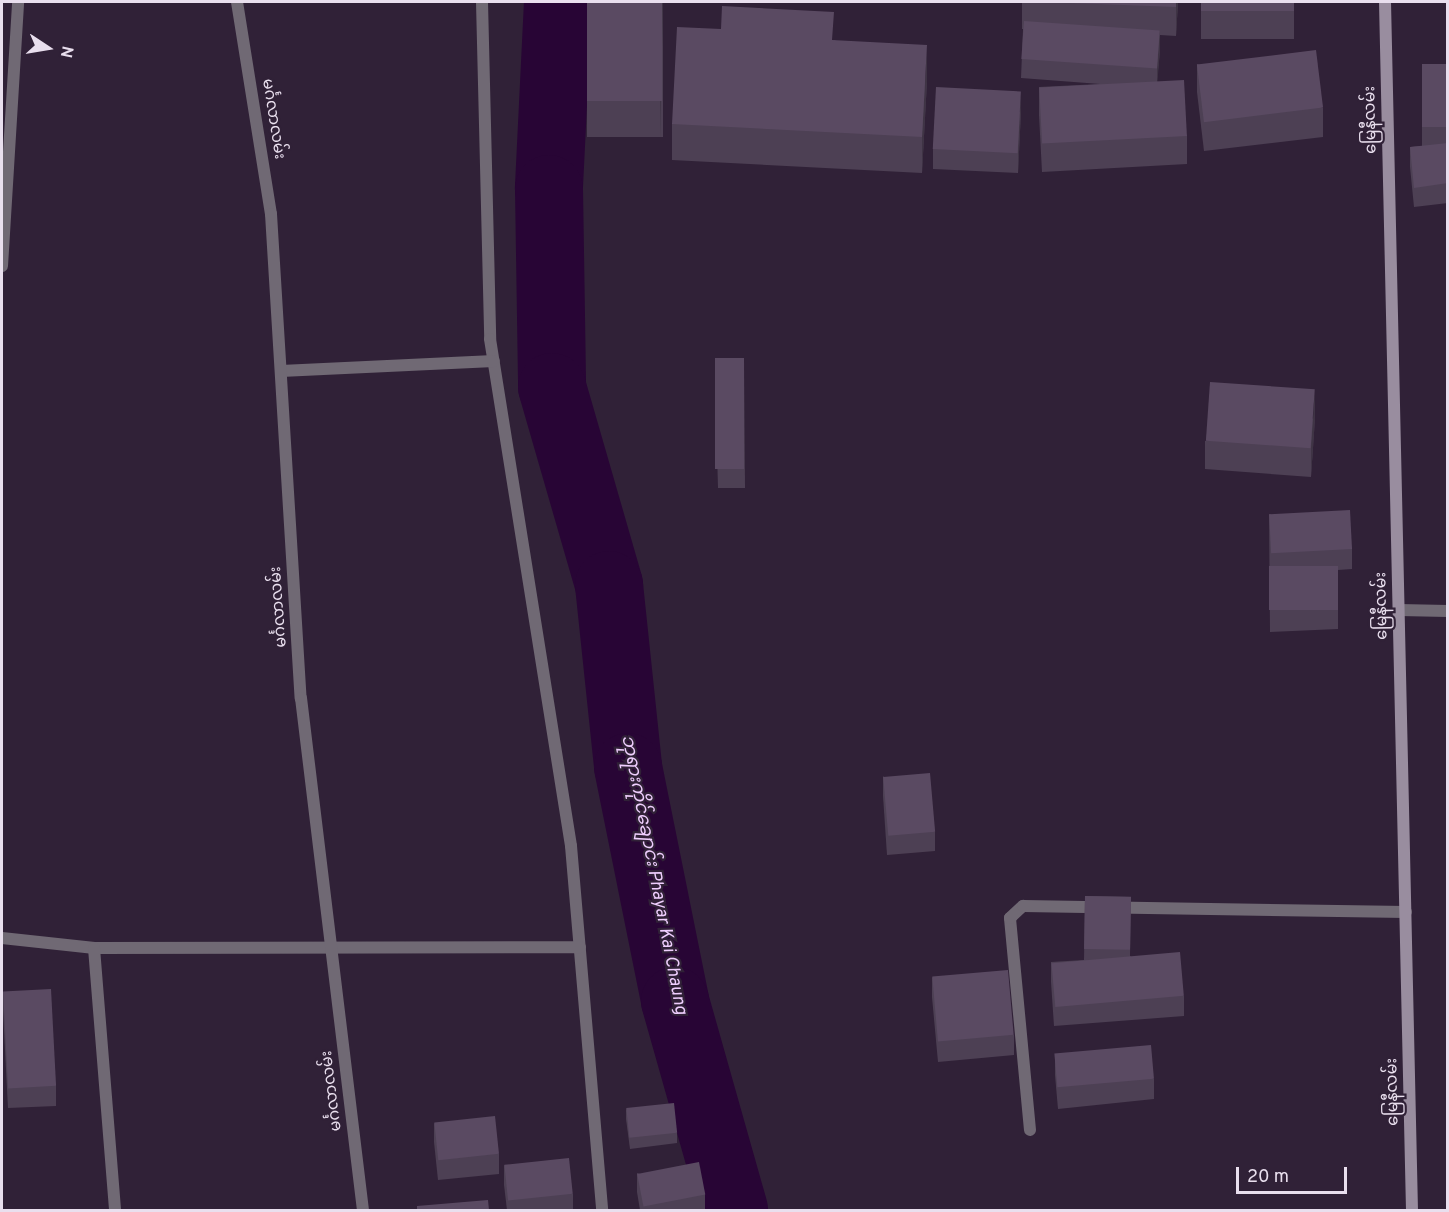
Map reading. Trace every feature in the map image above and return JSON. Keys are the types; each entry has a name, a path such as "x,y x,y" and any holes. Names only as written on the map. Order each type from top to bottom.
{"main road":[{"name":"မြေနီလမ်း","path":"1385,2 1412,1210"}],"street":[{"path":"2,266 18,2"},
{"name":"မင်္ဂလာလမ်း","path":"237,2 271,214 301,698 363,1210"},
{"path":"482,2 494,361 571,846 602,1210"},
{"path":"281,370 494,361"},
{"path":"1399,610 1448,611"},
{"path":"1030,1130 1011,918 1023,906 1406,912"},
{"path":"2,938 94,948 580,947"},
{"path":"94,948 115,1210"}],"building":[{"path":"587,2 662,2 662,101 587,101"},
{"path":"1043,2 1176,2 1176,7"},
{"path":"1201,2 1294,2 1294,11 1201,11"},
{"path":"722,6 834,12 832,40 927,45 922,137 672,124 677,27 721,29"},
{"path":"1024,21 1160,30 1157,68 1021,59"},
{"path":"1316,50 1323,108 1204,122 1197,65"},
{"path":"1422,64 1448,64 1448,127 1422,127"},
{"path":"1184,80 1187,136 1042,144 1039,88"},
{"path":"936,87 1021,91 1018,153 933,149"},
{"path":"1448,143 1448,183 1414,188 1410,147"},
{"path":"715,358 744,358 744,469 715,469"},
{"path":"1210,382 1315,389 1311,448 1206,441"},
{"path":"1350,510 1352,549 1271,553 1269,514"},
{"path":"1269,566 1338,566 1338,610 1269,610"},
{"path":"930,773 935,832 888,836 883,777"},
{"path":"1085,896 1131,897 1130,950 1084,949"},
{"path":"1180,952 1184,996 1055,1007 1051,963"},
{"path":"1008,970 1014,1035 938,1041 932,977"},
{"path":"51,989 56,1086 8,1088 3,992"},
{"path":"1151,1045 1154,1079 1057,1087 1054,1053"},
{"path":"674,1103 677,1133 629,1138 626,1108"},
{"path":"495,1116 499,1154 438,1160 434,1122"},
{"path":"569,1158 573,1194 508,1201 504,1165"},
{"path":"699,1162 705,1194 643,1206 637,1174"},
{"path":"488,1200 489,1210 417,1210 417,1206"}],"waterway":[{"name":"ဘုရားကိုင်ချောင်း Phayar Kai Chaung","path":"558,2 549,189 552,387 609,585 628,767 675,1001 734,1210"}]}
